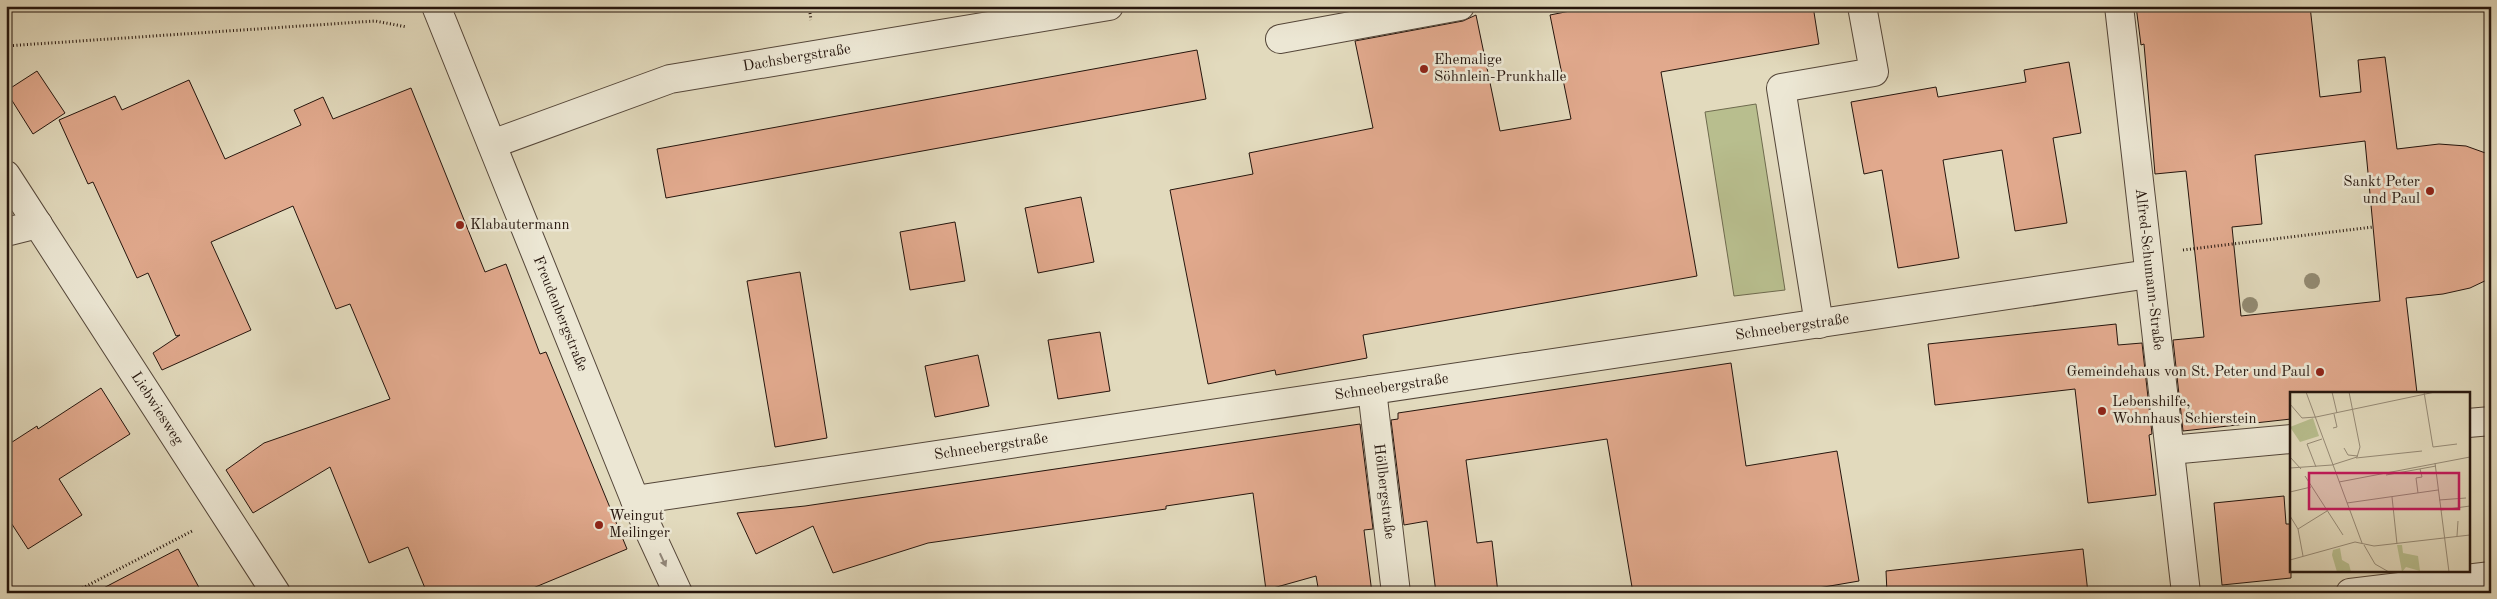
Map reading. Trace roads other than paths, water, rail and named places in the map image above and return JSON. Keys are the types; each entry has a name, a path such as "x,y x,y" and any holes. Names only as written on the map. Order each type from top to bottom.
{"street":[{"name":"Freudenbergstraße","path":"436,6 635,500 678,593"},
{"name":"Dachsbergstraße","path":"492,144 670,79 1109,6"},
{"path":"1280,40 1460,6"},
{"path":"1819,324 1781,88 1874,72 1862,6"},
{"name":"Alfred-Schumann-Straße","path":"2119,6 2186,593"},
{"name":"Liebwiesweg","path":"6,175 276,593"},
{"path":"6,232 38,224"},
{"name":"Schneebergstraße","path":"635,500 2149,274"},
{"name":"Höllbergstraße","path":"1372,390 1396,593"},
{"path":"2470,423 2491,421"},
{"path":"2170,450 2290,439"},
{"path":"2350,593 2491,576"}],"place":[{"name":"Ehemalige Söhnlein-Prunkhalle","path":"1424,69"},
{"name":"Sankt Peter und Paul","path":"2430,191"},
{"name":"Klabautermann","path":"460,225"},
{"name":"Gemeindehaus von St. Peter und Paul","path":"2320,372"},
{"name":"Lebenshilfe, Wohnhaus Schierstein","path":"2102,411"},
{"name":"Weingut Meilinger","path":"599,525"}]}
